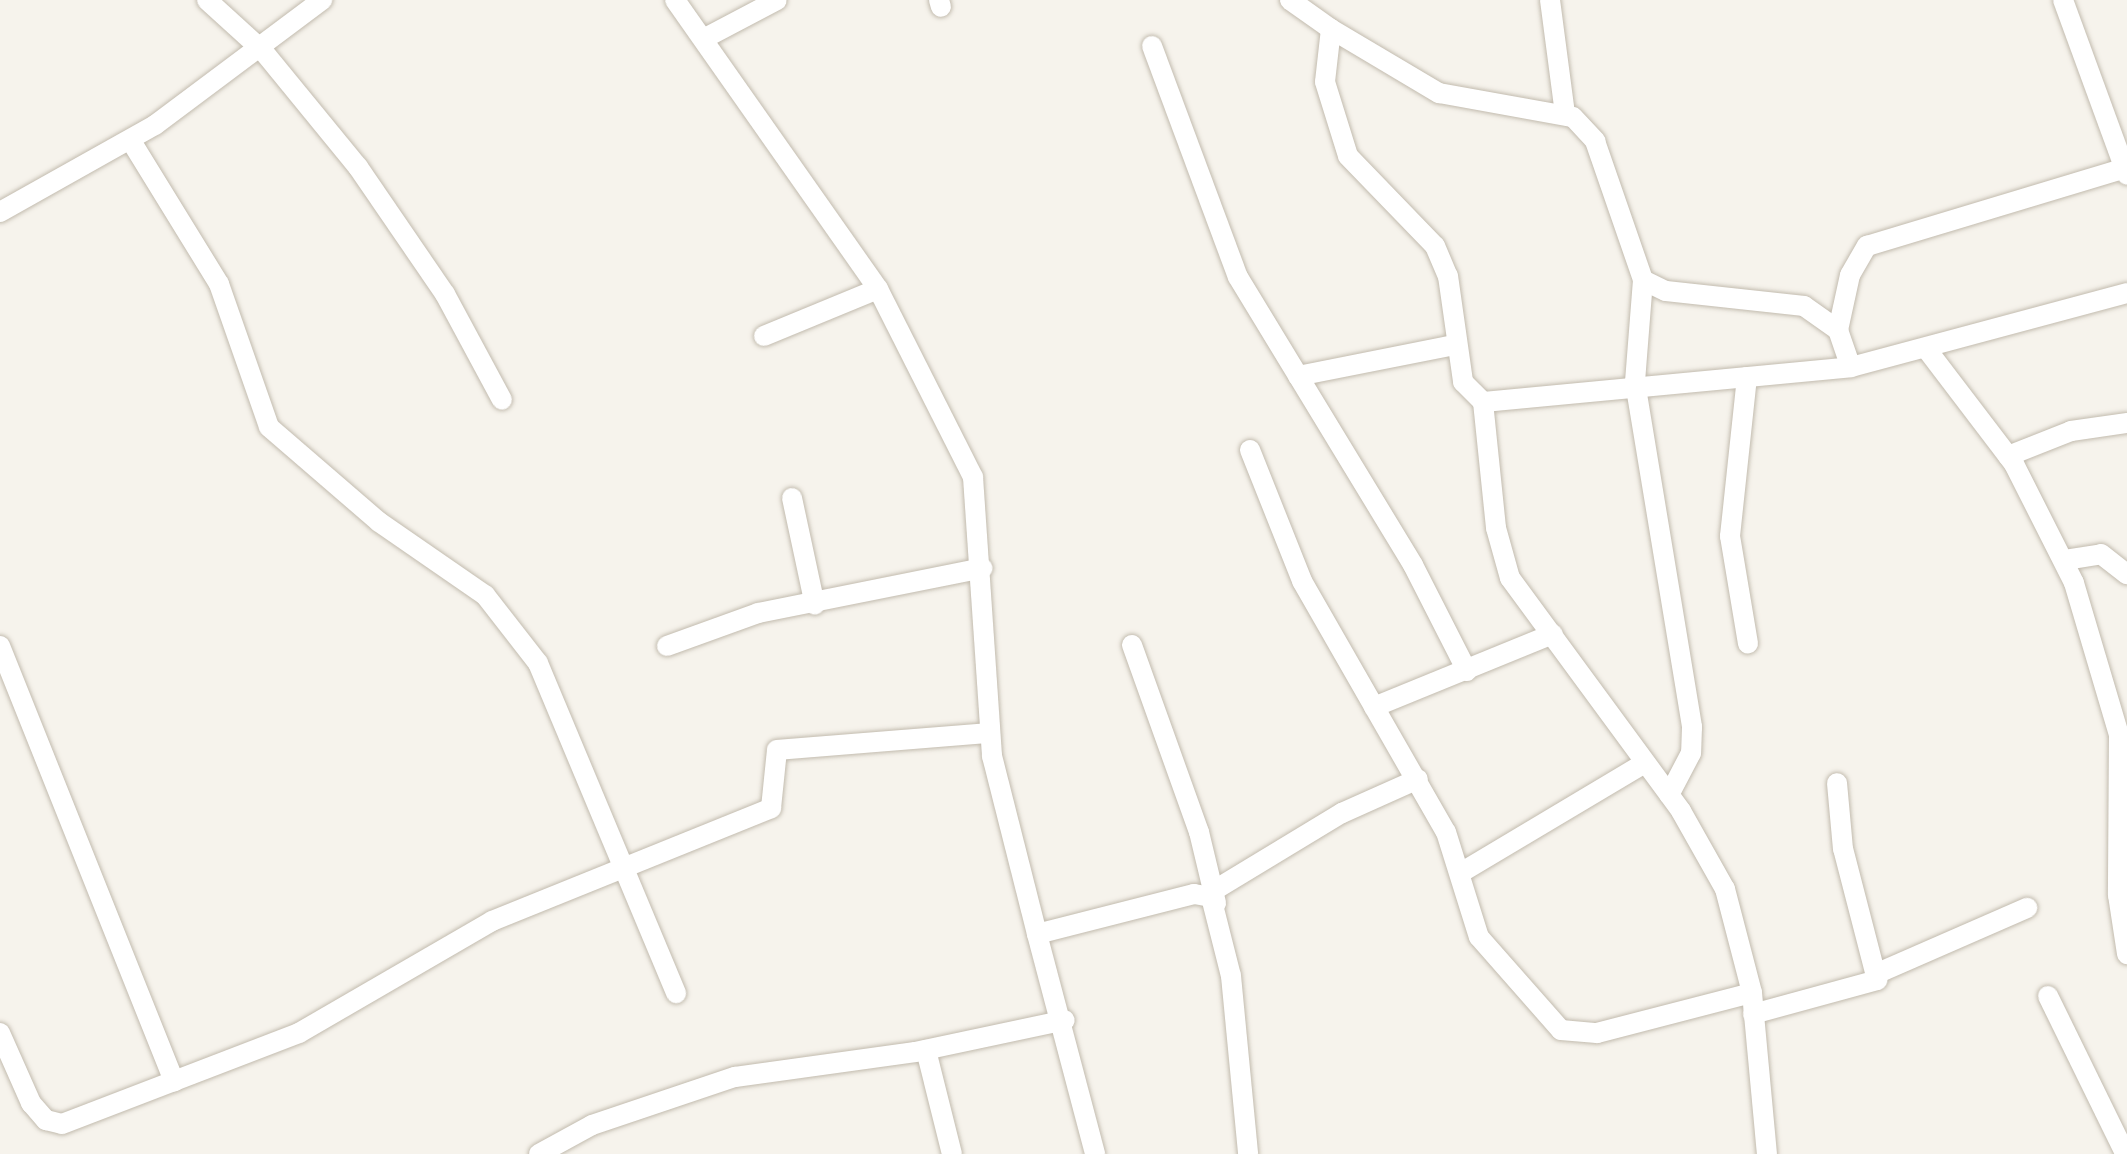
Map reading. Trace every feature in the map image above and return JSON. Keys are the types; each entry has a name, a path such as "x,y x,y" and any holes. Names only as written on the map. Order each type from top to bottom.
{"street":[{"path":"207,0 263,51 421,258 502,400"},
{"path":"1,208 131,141 263,51 322,0"},
{"path":"675,0 705,38 878,289 973,477 983,568 989,733 1037,934 1065,1020 1095,1154"},
{"path":"705,38 777,0"},
{"path":"1290,0 1331,29 1439,93 1565,114 1595,141 1643,280 1635,382 1692,727 1691,753 1669,795"},
{"path":"1550,0 1565,114"},
{"path":"1851,367 1838,330 1850,275 1867,246 2126,172 2063,0"},
{"path":"1331,29 1325,82 1333,126 1368,184 1435,246 1448,276 1455,345 1466,391 1483,402 1635,382 1747,377 1851,367 1928,351 2127,293"},
{"path":"1152,46 1224,245 1298,376 1413,565 1467,671"},
{"path":"131,141 219,284 259,413 335,486 460,574 510,624 554,691 676,993"},
{"path":"1643,280 1666,291 1804,306 1838,330"},
{"path":"764,336 878,289"},
{"path":"1298,376 1455,345"},
{"path":"1928,351 2008,456 2065,560 2119,735 2123,913 2127,954"},
{"path":"1747,377 1730,536 1748,643"},
{"path":"1483,402 1503,560 1669,795 1725,889 1752,1003 1767,1154"},
{"path":"2008,456 2071,431 2127,423"},
{"path":"1250,450 1302,581 1418,779 1462,872 1479,937 1567,1033 1597,1033 1752,1003 1866,987 1878,973 2027,908"},
{"path":"792,498 815,605"},
{"path":"2065,560 2101,554 2127,574"},
{"path":"667,646 758,613 815,605 983,568"},
{"path":"1374,707 1553,634"},
{"path":"1132,645 1215,897 1231,976 1248,1154"},
{"path":"0,646 174,1081"},
{"path":"0,1033 46,1120 62,1124 299,1033 492,921 624,863 771,808 775,753 782,748 989,733"},
{"path":"1462,872 1645,763"},
{"path":"1037,934 1051,937 1194,894 1215,897 1342,813 1418,779"},
{"path":"1837,783 1843,849 1878,973"},
{"path":"2048,996 2124,1153"},
{"path":"539,1154 592,1125 735,1077 926,1050 1065,1020"},
{"path":"926,1050 952,1154"}]}
